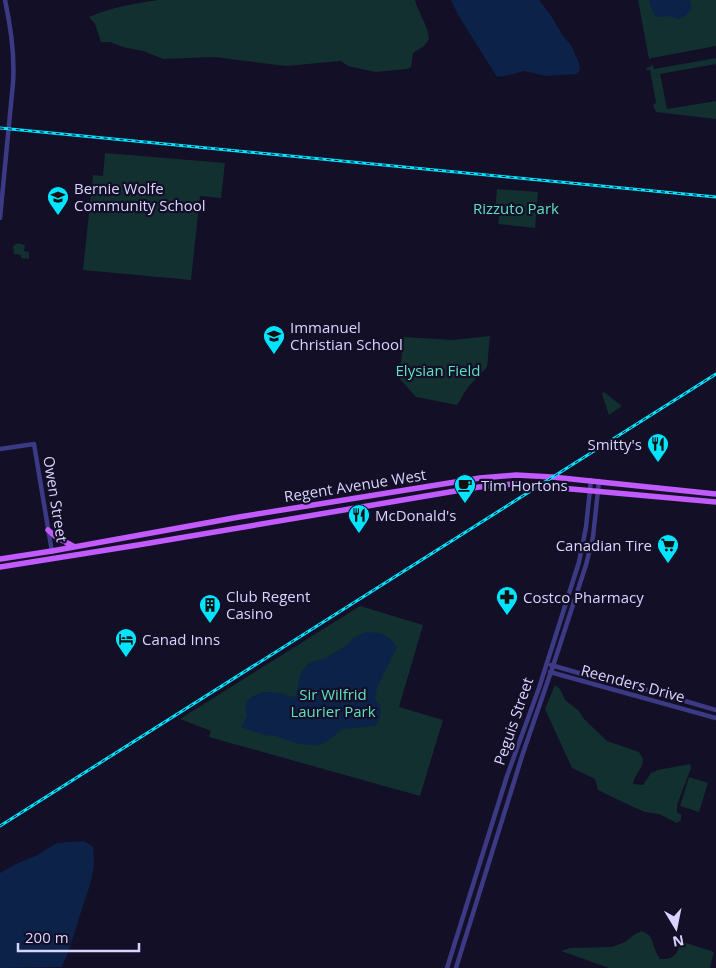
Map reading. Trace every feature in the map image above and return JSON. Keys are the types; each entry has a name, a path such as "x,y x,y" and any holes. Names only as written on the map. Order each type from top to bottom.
{"main road":[{"name":"Regent Avenue West","path":"0,559 239,517 480,478 516,475 591,480 716,494"},
{"name":"Regent Avenue West","path":"0,567 479,487 513,484 716,502"},
{"path":"436,485 438,494"},
{"path":"328,513 336,501"},
{"path":"48,530 56,538 75,547"}],"street":[{"path":"0,218 13,83 14,53 5,1"},
{"name":"Owen Street","path":"0,449 34,444 53,558"},
{"name":"Peguis Street","path":"448,968 507,776 539,688 579,562 586,527 591,480"},
{"name":"Peguis Street","path":"456,968 506,806 554,666 590,550 599,481"},
{"name":"Reenders Drive","path":"547,664 716,710"},
{"name":"Reenders Drive","path":"543,671 716,718"}],"green space":[{"path":"158,0 415,0 429,39 424,46 413,53 411,67 375,72 348,66 341,61 286,66 214,57 163,59 143,51 110,42 101,42 95,24 89,17 114,8"},
{"path":"638,0 716,0 716,46 649,59"},
{"path":"716,58 716,64 660,74 667,109 716,101 716,119 656,112 653,105 656,102 650,70 646,70 647,68 653,65 654,69"},
{"path":"105,153 225,163 221,198 200,196 191,280 83,270 93,175 103,176"},
{"name":"Rizzuto Park","path":"497,189 538,192 535,228 498,224 499,217 495,213"},
{"path":"18,243 25,245 24,251 29,252 29,259 21,258 21,255 14,254 13,246"},
{"name":"Elysian Field","path":"490,336 487,367 468,387 457,405 416,397 399,378 404,337 453,340"},
{"path":"604,392 622,406 609,415 602,394"},
{"name":"Sir Wilfrid Laurier Park","path":"360,606 423,625 399,707 443,720 420,796 209,737 211,731 180,719"},
{"path":"555,685 560,689 565,700 579,711 583,718 607,741 639,752 643,763 633,784 643,785 651,773 658,770 690,764 691,768 677,805 677,813 681,814 681,820 677,823 659,814 645,812 633,807 598,790 595,779 572,768 545,709"},
{"path":"689,777 708,783 699,812 680,806"},
{"path":"642,931 650,936 660,959 669,958 676,954 679,948 674,939 714,952 710,968 609,968 561,951 570,948 612,947 625,942"}],"water":[{"path":"451,0 539,0 571,45 580,70 577,74 546,76 524,71 497,77 458,15"},
{"path":"649,0 690,0 692,9 679,19 669,16 656,17"},
{"path":"366,632 384,635 397,647 377,687 375,699 380,705 380,714 375,726 342,729 329,740 317,746 295,743 241,727 247,716 245,705 253,696 263,692 270,692 295,697 301,672 309,663 325,658 347,645 353,638"},
{"path":"84,841 93,847 93,872 62,967 0,968 0,873 57,843"}],"railway":[{"path":"0,128 716,197"},
{"path":"0,826 716,374"}],"place":[{"name":"Bernie Wolfe Community School","path":"58,216"},
{"name":"Immanuel Christian School","path":"274,355"},
{"name":"Smitty's","path":"658,463"},
{"name":"Tim Hortons","path":"465,504"},
{"name":"McDonald's","path":"359,534"},
{"name":"Canadian Tire","path":"668,564"},
{"name":"Costco Pharmacy","path":"507,616"},
{"name":"Club Regent Casino","path":"210,624"},
{"name":"Canad Inns","path":"126,658"}]}
